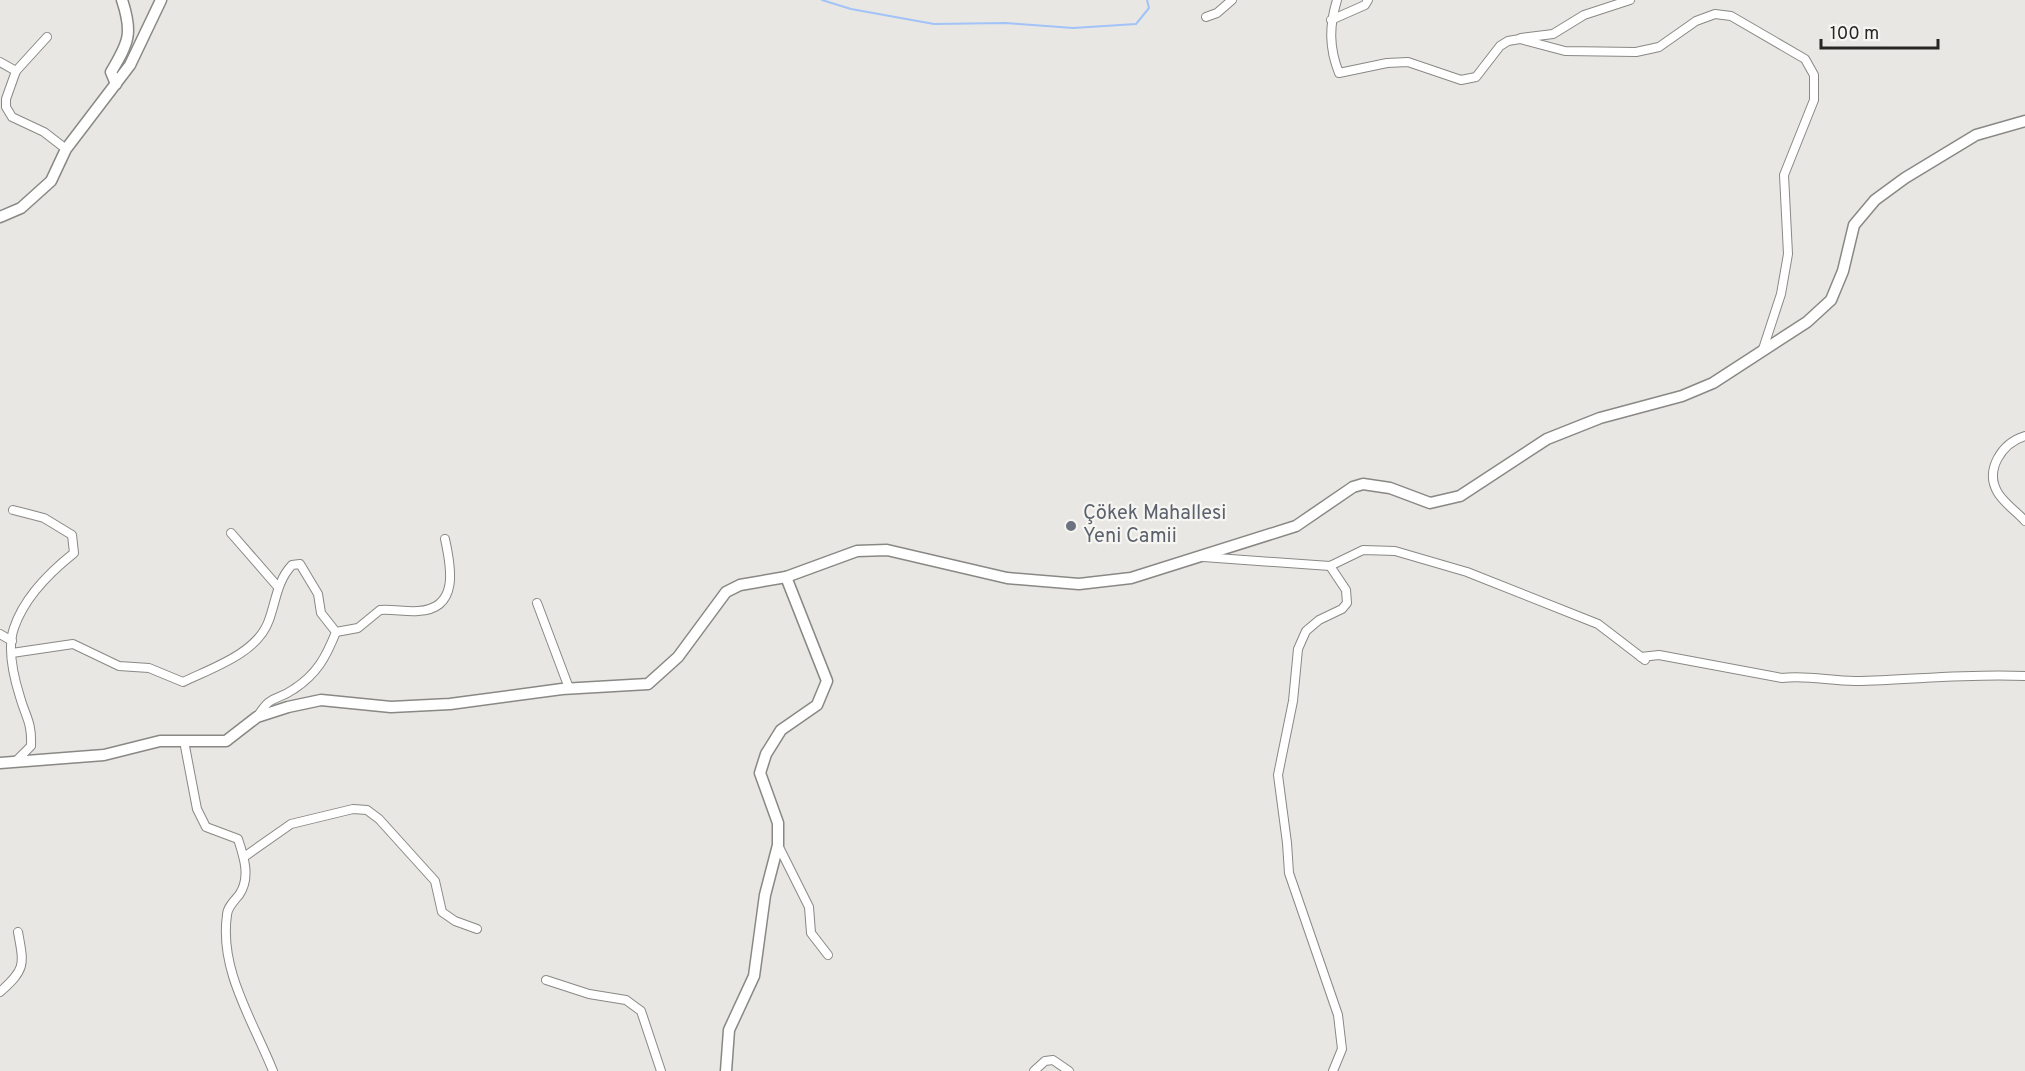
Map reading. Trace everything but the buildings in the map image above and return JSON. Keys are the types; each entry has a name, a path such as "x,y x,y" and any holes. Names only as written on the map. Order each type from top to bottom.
{"street":[{"path":"117,84 111,72 124,51 130,25 122,0"},
{"path":"0,218 21,208 51,181 66,149 130,65 161,0"},
{"path":"1206,17 1217,13 1232,0"},
{"path":"1337,0 1331,20 1332,57 1339,73 1387,63 1408,62 1461,80 1469,80 1486,67 1500,46 1508,41 1553,34 1584,15 1630,0"},
{"path":"1331,20 1365,5 1368,0"},
{"path":"1520,39 1565,51 1636,52 1659,48 1696,21 1715,14 1731,16 1804,59 1814,75 1814,100 1784,175 1788,254 1781,294 1762,353"},
{"path":"47,37 16,71 6,99 6,107 12,117 44,132 66,149"},
{"path":"0,62 16,71"},
{"path":"257,717 321,700 391,706 450,704 569,688 648,684 678,657 726,592 740,585 786,577 857,551 887,550 1007,578 1079,584 1131,578 1296,526 1353,487 1363,484 1390,488 1430,503 1460,496 1547,439 1600,418 1682,396 1713,383 1762,353 1808,322 1831,300 1843,271 1854,225 1875,200 1905,178 1976,135 2025,121"},
{"path":"2025,436 2009,443 1999,456 1994,471 1998,493 2025,521"},
{"path":"13,510 44,518 72,536 74,553 52,570 26,605 13,629 12,653 20,697 32,726 31,746 14,763"},
{"path":"231,533 278,587"},
{"path":"336,632 358,628 380,609 419,611 437,604 447,594 452,582 452,568 445,539"},
{"path":"1203,557 1330,566 1363,550 1395,551 1467,572 1598,624 1643,658 1659,655 1782,678 1798,676 1852,681 1953,676 2025,676"},
{"path":"12,653 73,644 119,666 149,668 183,682 247,650 268,624 278,587 292,564 300,564 318,594 321,613 336,632"},
{"path":"1330,566 1346,590 1347,603 1342,609 1319,620 1306,631 1298,649 1293,701 1278,775 1289,873 1338,1015 1342,1049 1333,1071"},
{"path":"726,1071 729,1030 754,976 765,895 778,845 778,823 760,773 766,754 781,730 817,705 827,681 786,577"},
{"path":"537,603 569,688"},
{"path":"0,763 104,754 160,741 226,741 257,717 268,700 294,690 325,660 336,632"},
{"path":"0,634 12,641"},
{"path":"184,741 197,810 206,826 238,839 244,857 244,888 227,912 227,951 231,972 273,1071"},
{"path":"244,857 291,824 353,809 367,810 380,819 435,881 442,912 455,921 477,929"},
{"path":"778,845 809,907 811,933 828,955"},
{"path":"0,992 18,975 23,958 18,932"},
{"path":"546,980 589,994 626,1000 641,1011 661,1071"},
{"path":"1034,1071 1045,1061 1053,1060 1069,1071"}],"waterway":[{"path":"822,0 851,9 934,24 1006,23 1073,28 1136,24 1149,8 1147,0"}],"place":[{"name":"Çökek Mahallesi Yeni Camii","path":"1071,526"}]}
